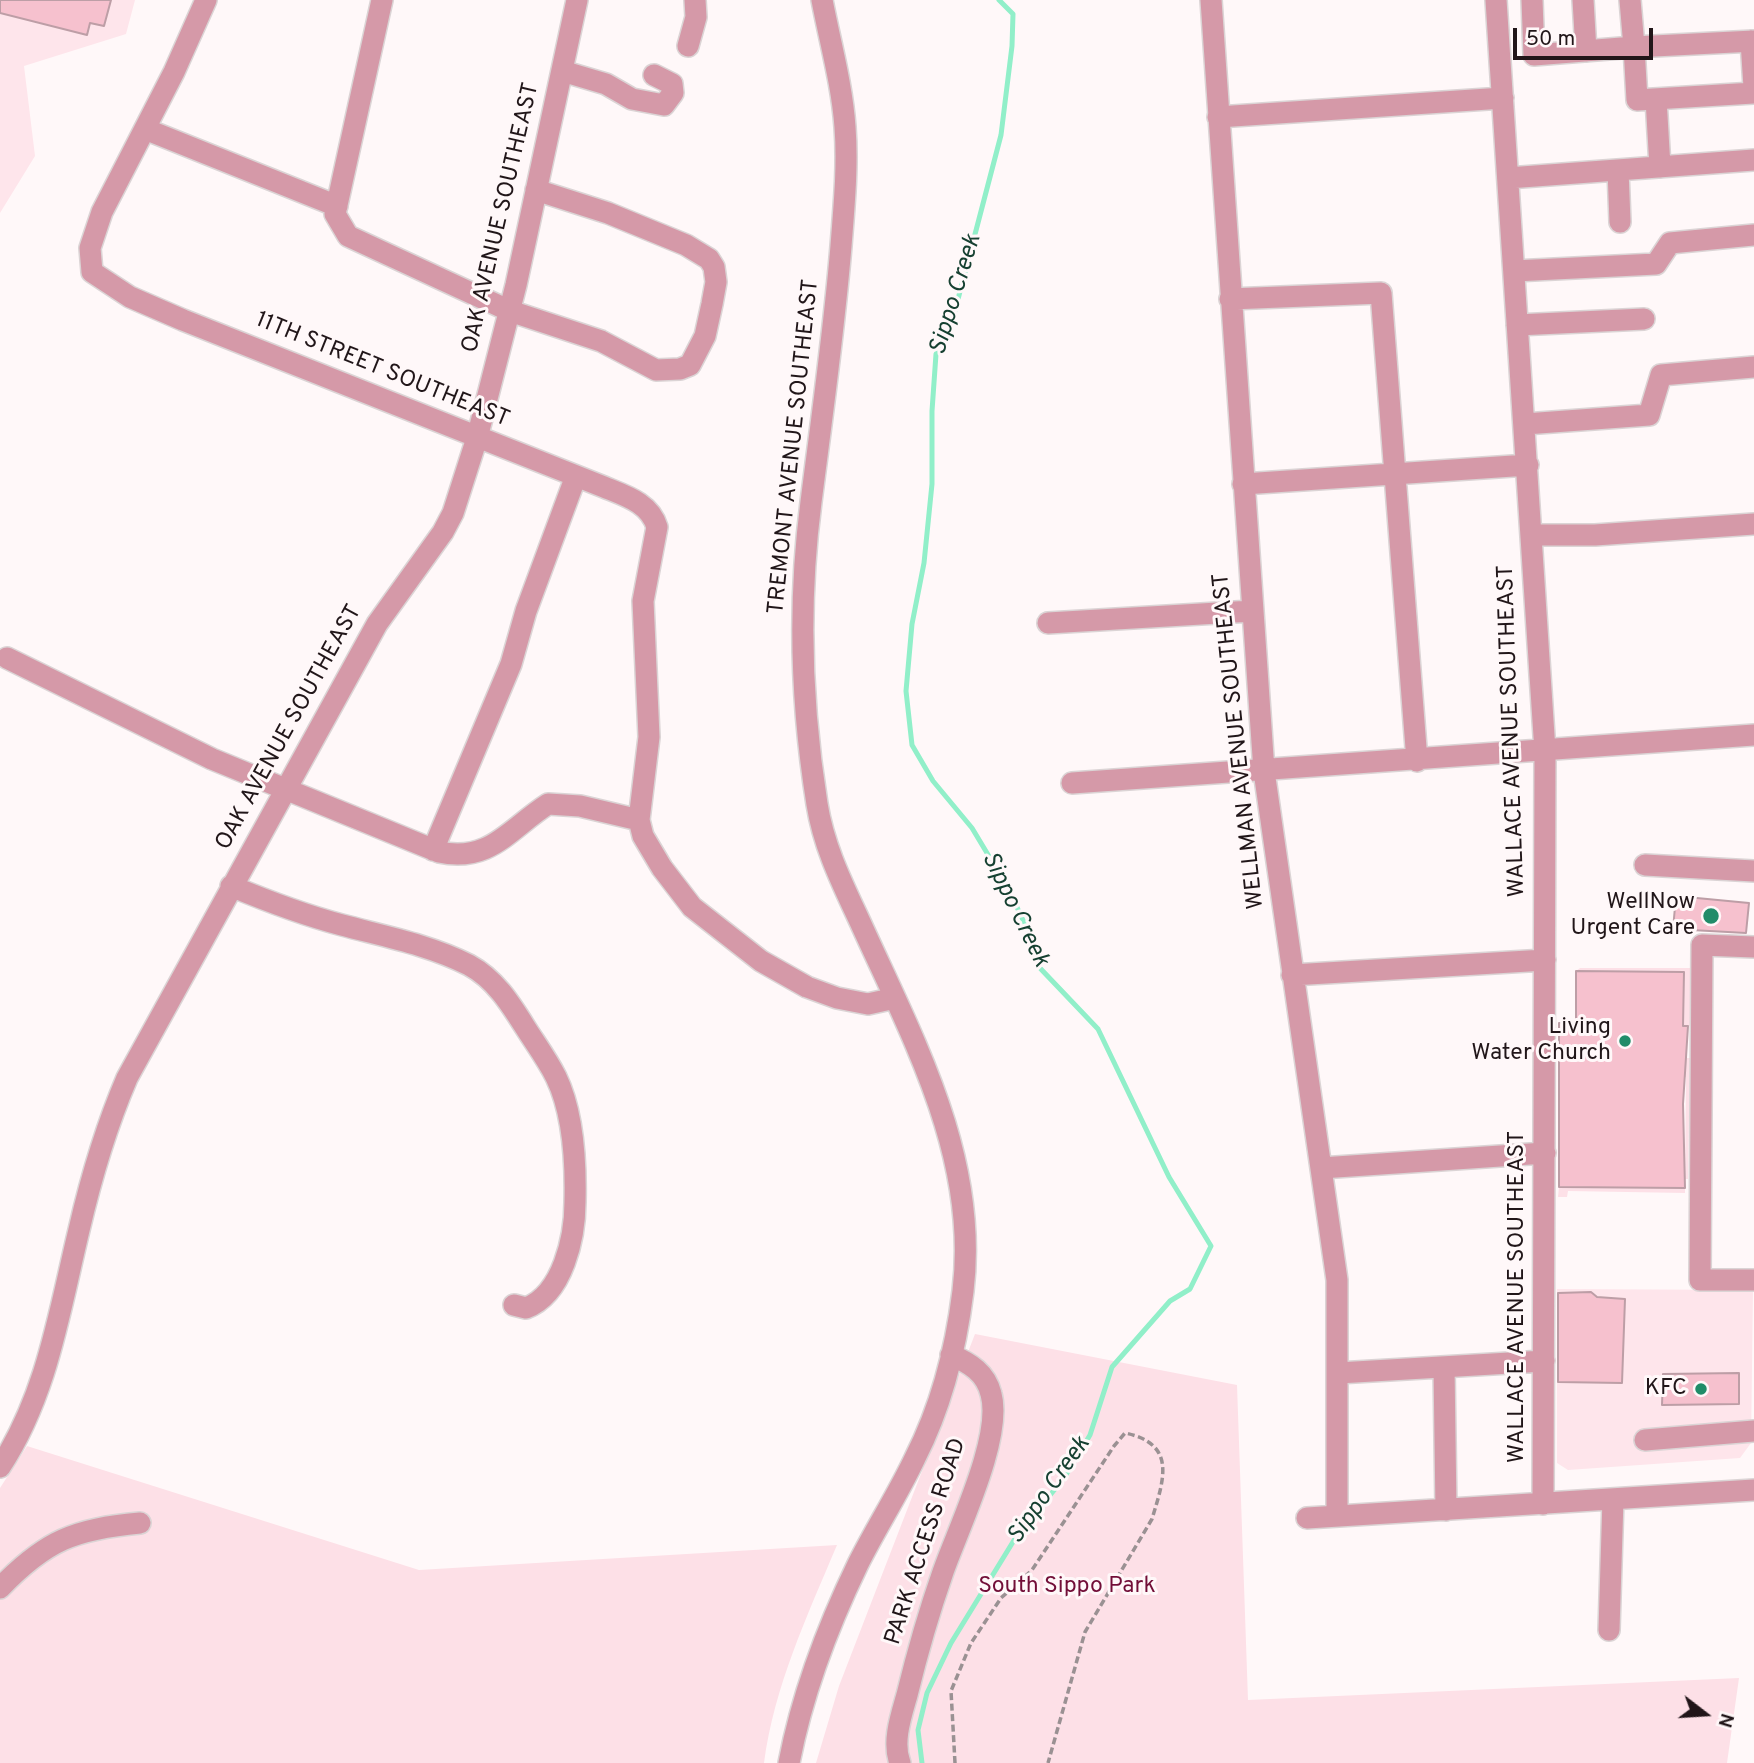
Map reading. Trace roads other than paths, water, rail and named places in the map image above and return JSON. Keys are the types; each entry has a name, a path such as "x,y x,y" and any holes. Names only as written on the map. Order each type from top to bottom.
{"street":[{"path":"206,0 145,129 337,206"},
{"path":"383,0 335,214 348,236 510,311 578,333 642,364 668,371 690,365 698,353 710,315 716,282 714,267 701,251 608,213 536,190"},
{"name":"OAK AVENUE SOUTHEAST","path":"0,1467 30,1411 48,1362 99,1153 113,1111 145,1041 377,624 443,532 477,438 510,311 577,0"},
{"path":"688,47 696,17 695,0"},
{"name":"TREMONT AVENUE SOUTHEAST","path":"789,1763 802,1712 828,1633 859,1563 915,1458 932,1418 951,1355 963,1293 965,1206 942,1110 895,998 838,875 823,834 807,735 803,679 810,507 834,331 846,165 845,127 822,0"},
{"name":"WELLMAN AVENUE SOUTHEAST","path":"1211,0 1264,771 1336,1270 1337,1516"},
{"name":"WALLACE AVENUE SOUTHEAST","path":"1496,0 1545,751 1543,1504"},
{"path":"1532,0 1534,55"},
{"path":"1583,0 1586,51"},
{"path":"1630,0 1637,100 1754,93"},
{"path":"1500,59 1634,47 1753,41 1754,87"},
{"path":"562,71 606,84 632,99 664,105 673,93 672,84 654,75"},
{"path":"1218,117 1503,98"},
{"path":"1656,99 1660,167"},
{"name":"11TH STREET SOUTHEAST","path":"145,129 92,236 89,257 92,272 141,302 630,498 654,517 656,541 643,601 649,737 639,820"},
{"path":"1508,178 1754,160"},
{"path":"1618,170 1620,222"},
{"path":"1514,271 1656,264 1670,243 1754,234"},
{"path":"1230,299 1381,293 1417,761"},
{"path":"1517,325 1644,319"},
{"path":"1525,424 1649,415 1661,375 1754,367"},
{"path":"1243,484 1528,465"},
{"path":"433,850 511,664 526,611 576,476"},
{"path":"1533,536 1754,524"},
{"path":"1048,623 1252,611"},
{"path":"7,658 175,742 433,850 458,856 477,854 492,846 537,811 555,803 639,820 643,836 677,889 692,907 735,944 807,987 837,998 868,1004 895,998"},
{"path":"1072,783 1417,761 1754,735"},
{"path":"1645,865 1754,872"},
{"path":"231,886 291,909 373,932 469,965 496,985 512,1006 550,1065 563,1094 573,1149 576,1190 575,1220 563,1265 538,1301 526,1308 514,1305"},
{"path":"1754,947 1702,945 1700,1280 1754,1280"},
{"path":"1292,975 1545,960"},
{"path":"1321,1168 1545,1153"},
{"name":"PARK ACCESS ROAD","path":"900,1763 898,1727 912,1673 942,1574 982,1466 992,1424 992,1395 985,1378 970,1363 951,1355"},
{"path":"1338,1373 1544,1361"},
{"path":"1444,1367 1446,1510"},
{"path":"1645,1440 1754,1432"},
{"path":"1307,1518 1754,1490"},
{"path":"1609,1630 1613,1499"},
{"path":"0,1588 37,1553 57,1541 85,1531 141,1523"}],"waterway":[{"name":"Sippo Creek","path":"922,1763 918,1730 927,1693 951,1643 1016,1537 1064,1478 1090,1435 1112,1367 1170,1301 1190,1289 1211,1246 1169,1177 1098,1029 1038,966 1036,948 1008,888 972,828 933,781 912,745 906,691 912,624 924,563 932,484 932,411 936,354 952,322 1001,135 1012,46 1013,14 999,0"}],"place":[{"name":"WellNow Urgent Care","path":"1711,916"},
{"name":"Living Water Church","path":"1625,1041"},
{"name":"KFC","path":"1701,1389"}],"park label":[{"name":"South Sippo Park","path":"1067,1587"}]}
